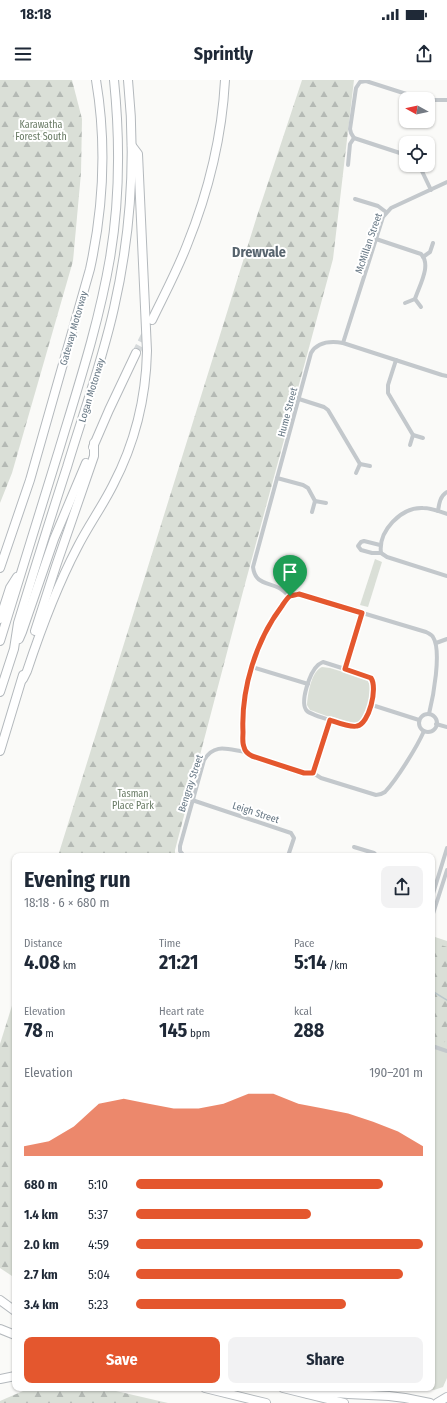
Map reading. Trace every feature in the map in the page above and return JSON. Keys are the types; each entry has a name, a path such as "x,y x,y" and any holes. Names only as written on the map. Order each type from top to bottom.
{"highway":[{"name":"Gateway Motorway","path":"0,568 30,480 90,268 97,238 101,210 103,152 102,122 96,80"},
{"name":"Logan Motorway","path":"0,641 85,364 98,316 108,269 113,235 118,170 118,131 114,80"},
{"name":"Logan Motorway","path":"0,692 14,648 18,623 96,375 114,310 128,232 132,180 132,146 128,80"},
{"path":"152,320 187,246 207,189 219,135 226,80"},
{"path":"0,751 23,679 51,602 78,547 113,486 135,430 141,406 146,375 147,351 138,154 132,146"},
{"path":"14,648 22,632 54,539 94,443 136,354"},
{"path":"23,679 24,670 42,608 94,456 94,443"},
{"path":"0,619 10,588 22,570"},
{"path":"0,1300 12,1310"},
{"path":"0,1306 12,1312"},
{"path":"0,1329 12,1334"},
{"path":"0,1379 12,1377"},
{"path":"217,1391 266,1403"},
{"path":"296,1391 344,1403"},
{"path":"308,1394 323,1392 398,1397 430,1403"},
{"path":"436,1403 447,1397"}],"street":[{"path":"399,153 354,138 350,128 356,88 360,82 366,81 400,92"},
{"path":"435,100 447,100"},
{"path":"348,164 350,144 354,138"},
{"path":"423,172 431,190"},
{"name":"McMillan Street","path":"343,343 383,217 386,212 390,208 447,182"},
{"path":"355,198 378,206 386,212"},
{"path":"376,239 421,254 423,257 425,261 425,268 415,299"},
{"path":"423,257 430,252 433,243"},
{"path":"405,303 415,299"},
{"path":"415,299 421,308"},
{"name":"Hume Street","path":"290,596 279,588 261,582 254,573 254,567 313,350 320,344 329,342 343,343 447,376"},
{"path":"396,360 388,385 388,393 413,435 423,438"},
{"path":"299,399 324,407 328,410 360,464 370,466"},
{"path":"410,445 413,435"},
{"path":"356,473 360,464"},
{"path":"277,478 303,485 308,488 315,501 312,512"},
{"path":"438,511 441,499 447,492"},
{"path":"315,501 326,503"},
{"path":"381,553 380,545 385,532 401,514 410,510 422,508 447,514"},
{"path":"380,545 364,541 358,546 361,550 372,553 381,553 387,557 447,576"},
{"path":"424,731 421,739 401,770 385,792 381,795 371,794 321,778 313,773 304,773 252,756 246,752 243,746 242,723 252,667 260,645 278,611 290,596 299,594 426,632 432,636 436,643 435,680 429,714"},
{"path":"345,669 362,613"},
{"path":"436,643 447,639"},
{"path":"323,662 371,678 374,688 372,704 362,723 358,726 352,726 330,720 310,713 306,710 304,698 308,684 314,670 323,662"},
{"path":"252,667 308,684"},
{"path":"372,704 419,720"},
{"path":"424,714 429,714 434,717 436,724 432,730 424,731 419,725 419,720 424,714"},
{"path":"313,773 330,720"},
{"path":"436,724 447,727"},
{"name":"Bengray Street","path":"182,853 180,846 192,800 204,760 208,753 214,749 221,748 246,752"},
{"name":"Leigh Street","path":"192,800 291,833 294,838 289,853"},
{"path":"354,847 374,853"},
{"path":"435,887 447,848"},
{"path":"435,908 447,870"},
{"path":"435,1047 447,1051"}],"green space":[{"name":"Karawatha Forest South","path":"0,80 72,80 82,119 81,173 73,261 12,473 0,503"},
{"name":"Tasman Place Park","path":"302,80 354,80 333,259 245,584 175,853 59,853 257,216"},
{"path":"375,559 382,562 368,607 360,605"},
{"path":"322,667 330,668 366,679 368,681 370,693 365,713 359,722 347,722 310,710 307,705 311,683 315,673"},
{"path":"435,937 447,941 447,1378 443,1387 435,1390"},
{"path":"435,943 447,947 447,1040 442,1044 435,1042"},
{"path":"12,1006 12,1276 0,1268 0,1044"},
{"path":"23,1391 116,1391 168,1403 0,1403 0,1401"}],"waterway":[{"path":"435,993 447,1000"}],"tunnel":[{"path":"136,353 147,331"}],"district":[{"name":"Drewvale","path":"259,252"}],"route":[{"path":"299,594 362,613 345,669 371,678 374,688 374,696 370,709 362,723 358,726 352,726 330,720 313,773 304,773 252,756 246,752 243,746 242,723 252,667 260,645 269,627 278,611 290,596 299,594"}]}
